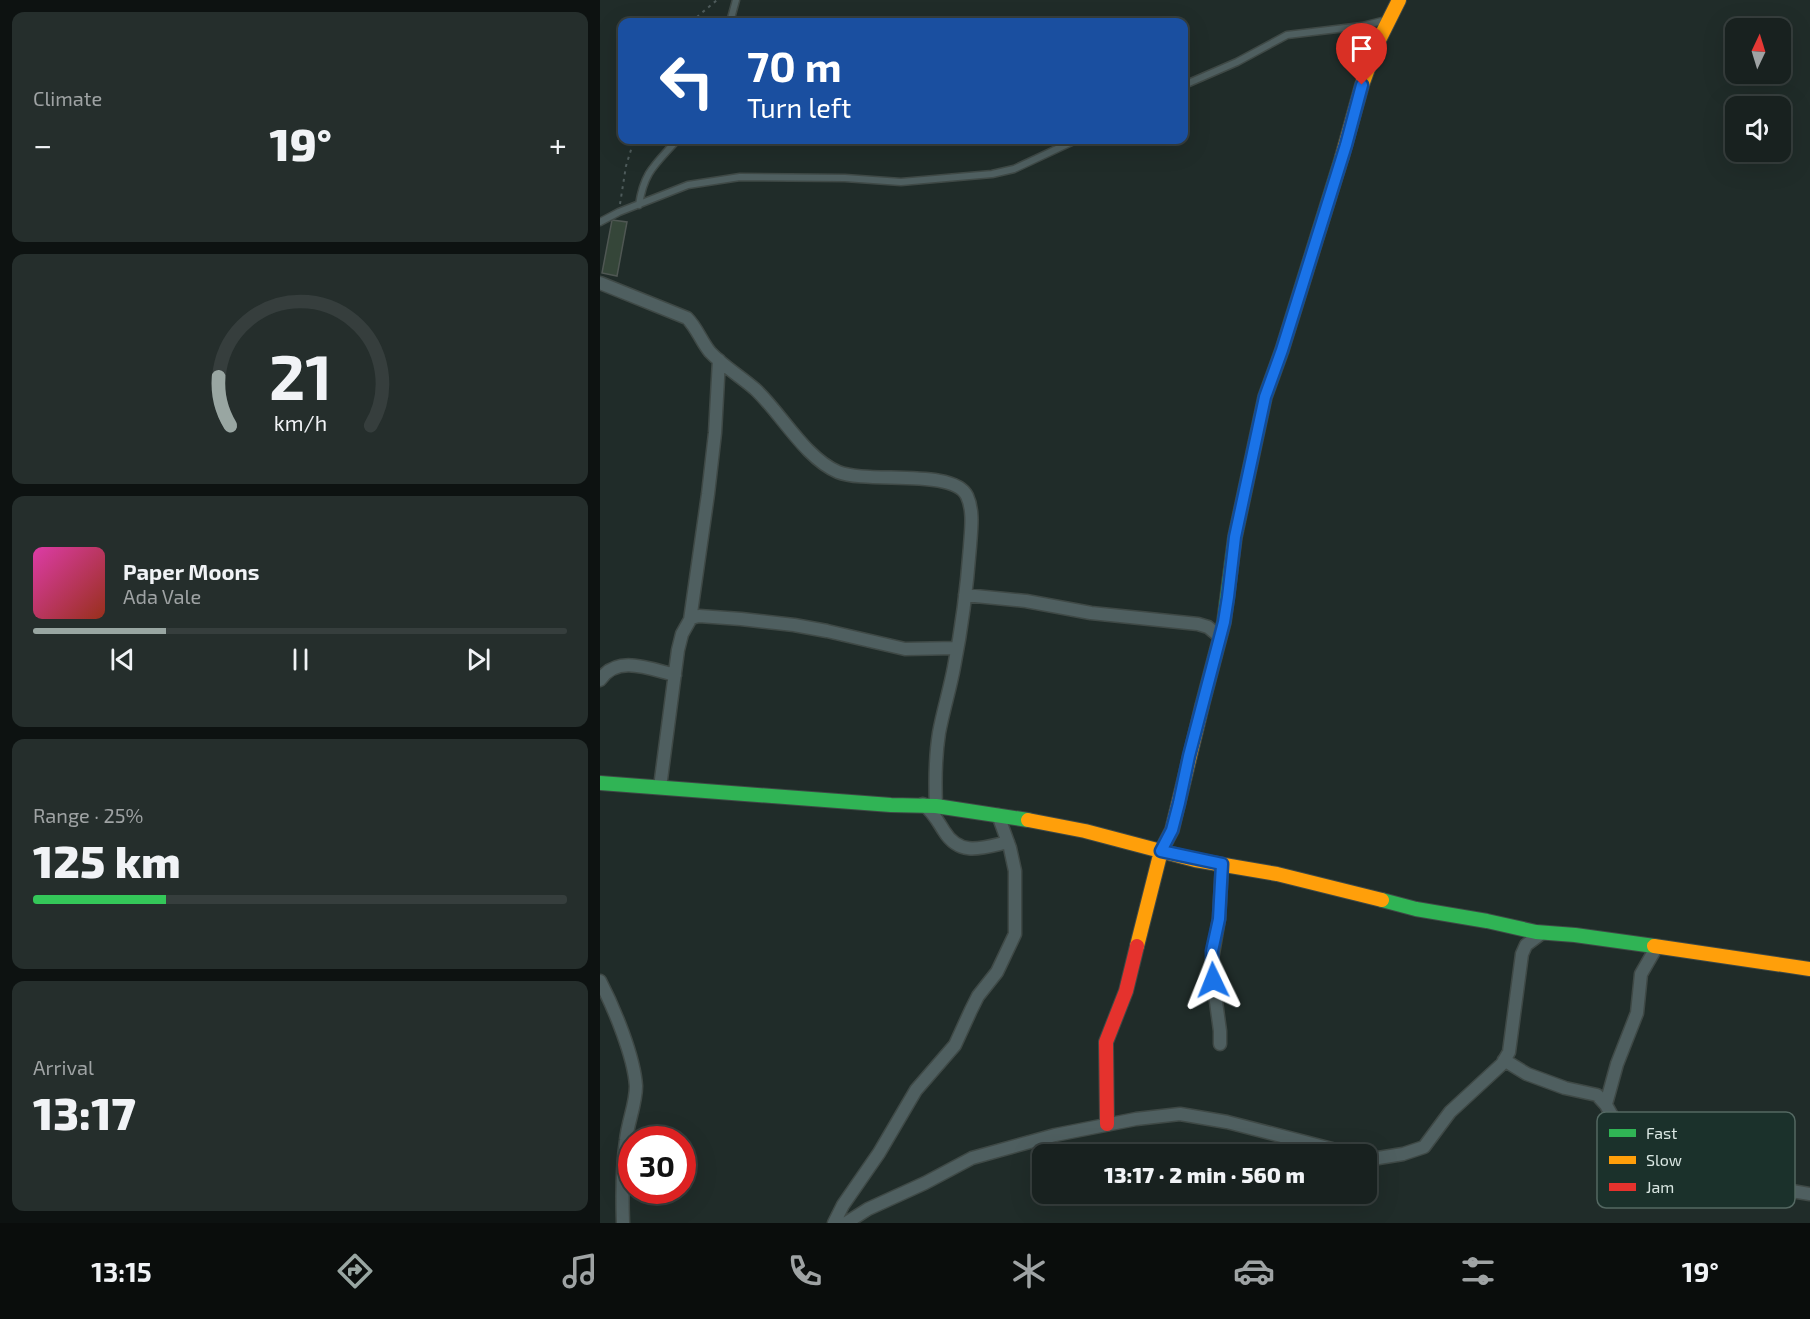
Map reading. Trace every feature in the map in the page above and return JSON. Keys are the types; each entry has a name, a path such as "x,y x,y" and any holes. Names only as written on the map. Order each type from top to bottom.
{"street":[{"path":"1107,1124 1106,1042 1126,991 1161,851 1172,830 1220,637 1228,597 1235,537 1265,397 1282,350 1346,145 1362,85 1377,44 1399,0"},
{"path":"600,283 687,318 708,350 756,390 818,459 833,470 863,477 941,480 956,484 965,492 971,507 965,595 929,805 949,839 960,848 971,849 1008,843"},
{"path":"660,787 665,737 682,634 690,620 712,464 719,360"},
{"path":"965,595 1026,601 1091,613 1198,624 1208,627 1220,637"},
{"path":"690,620 699,616 795,625 905,649 957,648"},
{"path":"600,680 607,670 615,666 640,667 675,675"},
{"path":"600,783 891,805 929,805 998,815 1085,831 1161,851 1298,879 1416,909 1542,933 1575,935 1810,969"},
{"path":"834,1223 916,1090 955,1046 975,1003 997,972 1015,934 1015,871 998,815"},
{"path":"1220,1044 1211,965 1219,919 1222,864"},
{"path":"1377,1158 1403,1154 1424,1147 1450,1112 1504,1060 1509,1052 1522,954 1526,945 1542,933"},
{"path":"1606,1104 1617,1064 1637,1013 1641,974 1656,948"},
{"path":"600,981 623,1034 636,1083 626,1140 622,1194 623,1223"},
{"path":"1504,1060 1527,1074 1565,1088 1597,1095 1610,1112"},
{"path":"846,1223 868,1209 972,1158 1055,1135 1107,1124 1180,1114 1227,1122 1313,1144"},
{"path":"1795,1192 1810,1194"}],"lane":[{"path":"731,18 736,0"},
{"path":"1188,83 1237,62 1287,35 1362,26 1390,19"},
{"path":"639,205 646,175 673,144"},
{"path":"600,222 619,212 688,185 740,177 845,178 902,182 992,174 1014,169 1067,144"}],"path":[{"path":"696,18 717,0"},
{"path":"619,212 626,166 633,144"}],"building":[{"path":"612,220 627,222 617,276 602,273"}],"traffic: fast":[{"path":"1202,706 1224,622 1235,537 1265,397 1282,350 1342,157"},
{"path":"600,783 891,805 936,806 1028,820"},
{"path":"1382,900 1416,909 1536,932 1654,946"}],"traffic: slow":[{"path":"1342,157 1362,85 1377,44 1399,0"},
{"path":"1137,946 1161,851 1172,830 1202,706"},
{"path":"1028,820 1085,831 1195,860 1277,874 1382,900"},
{"path":"1654,946 1810,969"}],"traffic: jam":[{"path":"1107,1124 1106,1042 1126,991 1137,946"}],"route":[{"path":"1213,980 1212,951 1219,919 1222,864 1161,851 1172,830 1224,622 1235,537 1265,397 1329,200 1362,85"}]}
